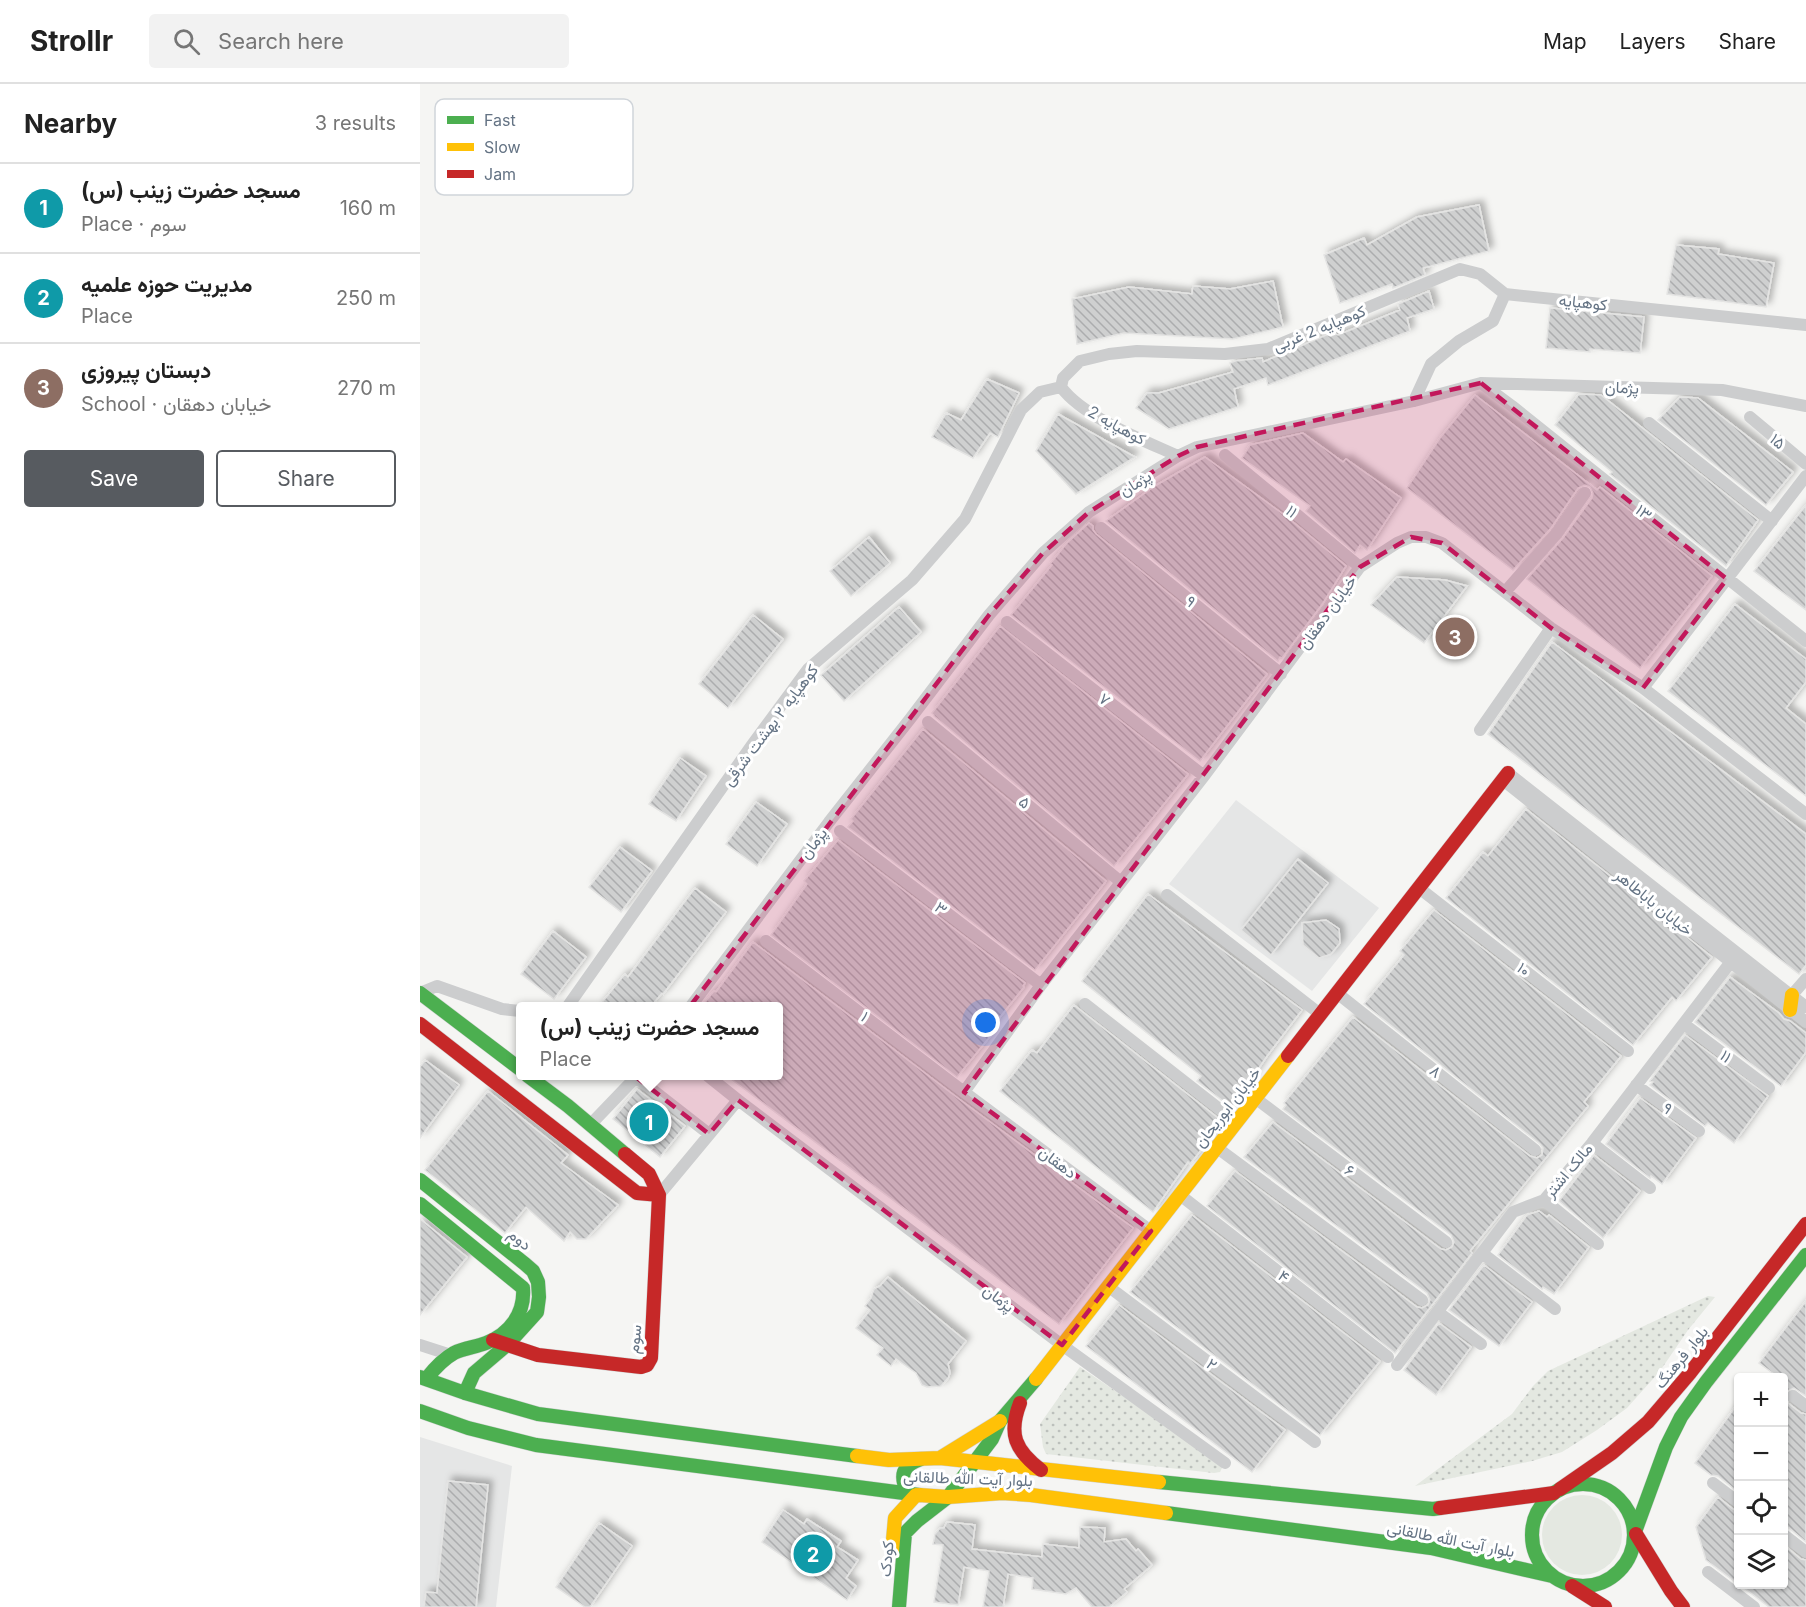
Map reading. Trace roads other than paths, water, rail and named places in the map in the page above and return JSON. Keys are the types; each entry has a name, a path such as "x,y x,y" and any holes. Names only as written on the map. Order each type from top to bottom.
{"main road":[{"name":"خیابان ابوریحان","path":"974,1463 992,1439 1000,1421 1109,1287 1506,777"},
{"path":"420,993 516,1067"},
{"path":"1790,1010 1792,996"},
{"path":"420,1024 637,1193 659,1195"},
{"path":"533,1080 649,1174 659,1195"},
{"name":"دوم","path":"420,1180 525,1264 538,1282"},
{"name":"سوم","path":"493,1340 538,1355 640,1367 647,1365 651,1358 659,1195"},
{"path":"420,1204 523,1288 532,1289 538,1282"},
{"name":"بلوار فرهنگ","path":"1557,1491 1612,1453 1648,1422 1690,1373 1806,1224"},
{"path":"1570,1585 1599,1584 1616,1574 1628,1559 1666,1447 1681,1417 1806,1255"},
{"path":"465,1393 474,1373 508,1344 537,1312 538,1282"},
{"path":"423,1378 451,1355 493,1340 509,1328 520,1314 525,1299 523,1288"},
{"name":"بلوار آیت الله طالقانی","path":"423,1378 538,1414 889,1460 940,1458 1433,1509 1557,1491"},
{"path":"1024,1393 1014,1417 1014,1431 1018,1447 1024,1457 1041,1470"},
{"name":"بلوار آیت الله طالقانی","path":"420,1411 468,1428 536,1445 912,1494 948,1497 1002,1493 1042,1497 1431,1548 1552,1576"},
{"path":"940,1458 1000,1421"},
{"path":"912,1494 903,1483 905,1469 908,1464 921,1459"},
{"name":"کودک","path":"899,1607 905,1533 948,1497 974,1463"},
{"path":"1605,1607 1552,1576 1535,1554 1532,1527 1536,1514 1544,1502 1557,1491 1574,1485 1589,1484 1603,1488 1625,1506 1636,1532 1683,1607"},
{"name":"کودک","path":"887,1607 895,1518 912,1494"}],"street":[{"name":"کوهپایه 2 غربی","path":"1061,387 1064,378 1080,361 1109,354 1137,351 1225,354 1268,349 1460,270 1480,274 1505,294"},
{"name":"کوهپایه","path":"1505,294 1806,325"},
{"path":"1414,401 1431,364 1459,341 1493,321 1505,294"},
{"name":"پژمان","path":"694,1002 989,615 1043,553 1089,512 1178,456 1197,447 1414,401 1481,383 1722,390 1806,406"},
{"name":"۱۳","path":"1481,383 1806,641"},
{"name":"کوهپایه 2","path":"1061,387 1069,398 1114,427 1178,456"},
{"name":"کوهپایه ۲ بهشت شرقی","path":"571,1002 808,669 912,580 965,519 1021,410 1040,393 1061,387"},
{"name":"۱۵","path":"1750,417 1806,464"},
{"path":"1649,423 1772,521"},
{"name":"۱۱","path":"1225,455 1360,567"},
{"path":"1643,688 1806,476"},
{"path":"1505,592 1557,533 1585,493"},
{"name":"۹","path":"1101,528 1281,674"},
{"name":"خیابان دهقان","path":"964,1092 1041,986 1204,776 1360,567 1397,543 1411,537 1426,537 1442,543 1551,628 1643,688 1806,814"},
{"name":"۷","path":"1007,622 1204,776"},
{"path":"1480,730 1551,628"},
{"name":"۵","path":"928,722 1121,882"},
{"name":"خیابان باباطاهر","path":"1506,777 1730,963 1806,1022"},
{"name":"خیابان باباطاهر","path":"1506,777 1806,1006"},
{"name":"۳","path":"840,831 1041,986"},
{"name":"۱۰","path":"1419,888 1628,1051"},
{"path":"1167,895 1320,1014"},
{"name":"۱","path":"766,941 964,1092"},
{"name":"مالک اشتر","path":"1393,1361 1438,1312 1513,1212 1544,1200 1592,1143 1730,963"},
{"path":"1792,996 1806,979"},
{"path":"420,993 437,986 502,1009 516,1011"},
{"name":"۸","path":"1337,993 1535,1150"},
{"path":"1085,1004 1236,1122"},
{"name":"۱۱","path":"1684,1024 1769,1088"},
{"path":"590,1125 632,1080"},
{"path":"641,1080 709,1134"},
{"name":"پژمان","path":"713,1080 1062,1345 1225,1463"},
{"name":"۹","path":"1636,1085 1699,1131"},
{"name":"دهقان","path":"964,1092 1151,1231"},
{"name":"۶","path":"1255,1098 1446,1242"},
{"path":"659,1195 738,1100"},
{"path":"1592,1143 1650,1188"},
{"path":"1216,1147 1422,1300"},
{"name":"۴","path":"1180,1195 1393,1361"},
{"path":"1544,1200 1598,1244"},
{"path":"1482,1253 1555,1309"},
{"name":"۲","path":"1109,1287 1315,1442"},
{"path":"1438,1312 1481,1344"},
{"path":"420,1345 451,1355"},
{"path":"1793,1396 1806,1406"},
{"path":"1713,1483 1734,1499"},
{"path":"1788,1538 1806,1552"},
{"path":"1708,1572 1754,1607"}],"place":[{"name":"دبستان پیروزی","path":"1455,637"},
{"name":"مسجد حضرت زینب (س)","path":"649,1122"},
{"name":"مدیریت حوزه علمیه","path":"813,1554"}]}
